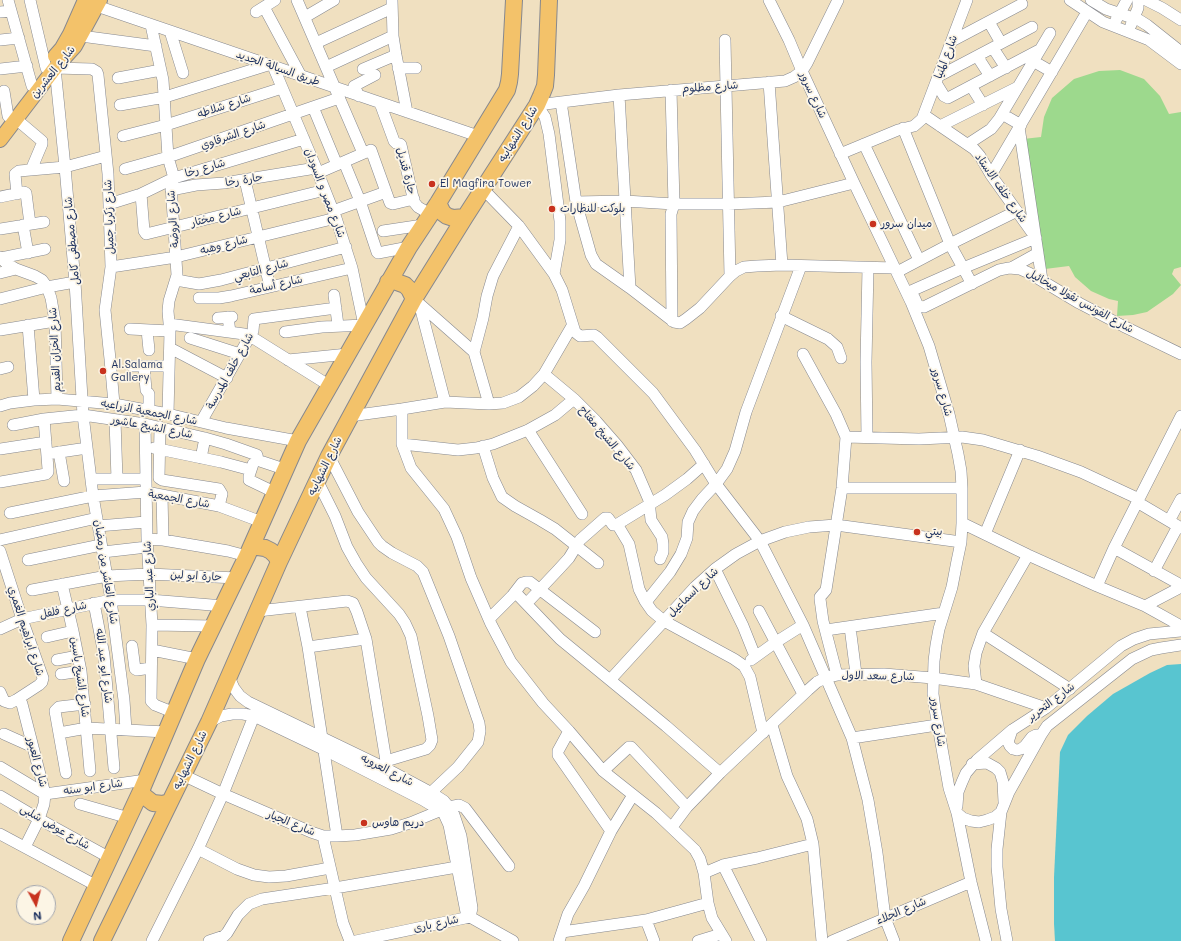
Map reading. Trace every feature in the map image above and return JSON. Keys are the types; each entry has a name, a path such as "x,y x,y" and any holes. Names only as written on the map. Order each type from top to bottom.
{"highway":[{"path":"71,941 129,818 197,659 237,578 284,469 298,441 388,282 507,90 509,82 514,0"},
{"name":"شارع الشهابيه","path":"102,941 209,722 230,677 279,562 329,456 350,416 417,303 465,217 537,105 545,80 549,0"},
{"path":"430,214 440,208 447,216 453,218 465,217"},
{"path":"388,282 405,285 417,303"},
{"path":"249,552 258,547 264,548 271,551 279,562"},
{"path":"143,786 148,800 152,803 164,804 169,802"}],"main road":[{"name":"شارع العشرين","path":"8,120 51,68 89,2"},
{"name":"شارع العشرين","path":"0,140 8,120 32,86 75,46 80,36 89,2"}],"street":[{"name":"شارع مصطفى كامل","path":"30,0 51,68 65,167 76,282 83,415"},
{"path":"275,0 260,9 301,76"},
{"path":"297,0 340,98 390,203 414,199"},
{"path":"304,17 334,0"},
{"name":"شارع سرور","path":"769,0 789,40 840,154 898,274 912,298 945,399 958,454 962,488 961,542 952,587 936,645 933,678 935,710 949,788 957,813"},
{"path":"802,71 838,0"},
{"name":"شارع المنيا","path":"924,115 967,0"},
{"path":"1070,0 1103,22 1149,40 1181,64"},
{"path":"1091,0 1106,9 1147,25 1181,52"},
{"path":"1113,27 1118,14 1127,0"},
{"path":"1127,32 1138,8 1138,0"},
{"path":"1146,0 1166,4 1181,20"},
{"name":"طريق السيالة الجديد","path":"89,2 151,25 478,136"},
{"path":"316,43 392,4 393,36 398,68 408,112"},
{"path":"952,41 989,22 1014,4"},
{"path":"6,8 19,38 32,86"},
{"path":"991,175 1087,12"},
{"path":"989,22 1006,68"},
{"name":"شارع الروضة","path":"151,25 161,70 165,97 168,157 174,178 171,185 171,190 176,257 176,280 169,301 168,311 170,328 168,414"},
{"path":"1032,27 977,56 937,80 944,96 948,98 1040,50"},
{"path":"170,31 183,73"},
{"path":"968,144 991,129 999,119 1050,33"},
{"path":"80,36 156,46"},
{"path":"326,67 393,36"},
{"path":"0,40 19,38"},
{"path":"725,40 730,276"},
{"path":"363,69 396,55"},
{"path":"977,56 990,76"},
{"path":"1033,61 1052,72"},
{"path":"0,69 27,66"},
{"path":"120,105 165,97 271,66"},
{"name":"شارع مصر و السودان","path":"271,66 304,139 346,247 364,325"},
{"name":"شارع زكريا جميل","path":"51,68 92,69 97,72 106,156 109,204 111,267 105,310 114,404"},
{"path":"398,68 416,68"},
{"path":"118,78 161,70"},
{"name":"شارع مظلوم","path":"537,105 619,95 785,81 802,71"},
{"path":"359,96 354,86 375,76"},
{"path":"769,82 782,266"},
{"path":"972,86 983,105"},
{"path":"940,126 1018,87"},
{"name":"شارع شلاطه","path":"123,136 166,125 282,88"},
{"path":"671,90 674,204 671,214 672,321"},
{"path":"4,91 8,120 42,141 31,170"},
{"path":"619,95 630,288"},
{"name":"شارع الشرقاوي","path":"125,169 168,157 340,98"},
{"path":"561,102 576,202 589,251 593,259 596,264 672,321 677,323 680,323 700,308 730,276 744,267 801,266 868,268 898,274 919,260 1017,211"},
{"name":"حارة قنديل","path":"380,103 394,141 401,145 414,199 418,207 430,214"},
{"path":"537,105 545,117 548,129 560,221 560,240 554,274"},
{"path":"313,108 360,201 377,252 409,247"},
{"path":"1002,114 1020,126 1042,280"},
{"path":"840,154 903,128 909,128 918,123 924,115"},
{"name":"شارع خلف الاستاد","path":"924,115 968,144 980,156 991,175 1036,238"},
{"path":"903,128 950,244 972,284"},
{"name":"شارع رخا","path":"109,204 141,194 174,178 304,139"},
{"path":"864,144 919,260"},
{"name":"حارة رخا","path":"171,190 196,185 218,184 317,171 367,152"},
{"path":"17,194 15,174 19,171 65,167 106,156"},
{"path":"245,180 270,287"},
{"path":"576,202 625,201 674,204 728,204 778,202 854,183"},
{"path":"483,189 519,226 554,274 562,290 575,332 580,336 594,335 597,337 658,398 704,464 716,484 760,541 803,625 832,676"},
{"name":"شارع مختار","path":"141,194 144,232 147,234 325,190"},
{"path":"0,197 24,192 26,193 28,253"},
{"name":"شارع وهبه","path":"111,267 176,257 258,237 334,214 360,201 386,192"},
{"path":"383,231 430,214"},
{"path":"0,228 44,222"},
{"path":"489,404 474,352 483,318 486,296 493,276 519,226"},
{"path":"912,298 963,268 1036,238"},
{"name":"شارع التابعي","path":"176,280 199,284 221,280 346,247"},
{"path":"0,258 45,250"},
{"path":"1011,268 1038,253"},
{"path":"0,258 16,269 42,280 47,287"},
{"path":"646,602 670,572 681,554 686,538 688,522 693,511 716,484 727,468 735,451 746,412 801,266"},
{"name":"شارع أسامة","path":"199,298 219,298 352,268"},
{"path":"867,437 866,362 868,268"},
{"name":"شارع الفونس نقولا ميخائيل","path":"912,298 918,306 924,307 999,270 1011,268 1025,270 1079,303 1122,326 1181,354"},
{"path":"0,273 16,269"},
{"path":"0,299 47,287 76,282"},
{"name":"شارع الخزان القديم","path":"47,287 51,298 55,321 57,399"},
{"path":"334,295 338,325"},
{"path":"417,303 474,352"},
{"path":"417,303 445,402"},
{"name":"شارع خلف المدرسة","path":"201,422 253,331 254,319 336,308"},
{"path":"781,316 828,339 837,348 841,358"},
{"path":"226,317 230,332"},
{"path":"0,330 55,321"},
{"path":"28,325 34,400"},
{"path":"285,332 306,328 338,325 364,325"},
{"path":"350,416 445,402 489,404 503,403 519,396 533,386 544,374 572,326"},
{"path":"130,329 147,330 170,328 244,334 250,336 330,386"},
{"path":"147,330 149,350"},
{"path":"270,349 271,337"},
{"path":"190,338 240,354"},
{"path":"170,348 227,378"},
{"path":"288,360 348,354"},
{"path":"803,354 836,414 846,437 842,488 826,590 820,599 832,676 852,738 868,800 877,853 885,918 894,941"},
{"path":"132,366 170,366"},
{"path":"144,366 146,390 149,394 149,410"},
{"name":"شارع الشيخ مفتاح","path":"544,374 574,399 611,439 636,470 650,504 651,520 662,537 663,552 660,559"},
{"path":"402,444 458,450 493,444 528,430 555,415 574,399"},
{"name":"شارع الجمعية الزراعيه","path":"0,406 10,403 34,400 82,400 149,410 226,428 298,441"},
{"path":"402,409 402,444 411,468 444,509 457,537 471,578 489,619 511,662 543,703 569,730 603,771 656,813 695,850 700,859 704,873 708,903 712,918 723,937 698,941"},
{"name":"شارع الشيخ عاشور","path":"13,425 44,419 83,415 145,424 226,444 258,456 259,461 284,469"},
{"name":"شارع العاشر من رمضان","path":"83,415 93,496 111,600 124,700 126,730"},
{"path":"1096,586 1181,416"},
{"path":"0,482 46,474 48,470 44,419"},
{"path":"115,420 117,479"},
{"name":"شارع عبد الباري","path":"145,424 146,522 152,625 151,701 155,705 175,713"},
{"path":"160,427 158,476 160,479 219,489 221,490 222,494 219,506"},
{"path":"528,430 582,514"},
{"path":"846,437 962,437 983,440 1020,450 1081,472 1138,500 1176,525"},
{"path":"201,458 206,438"},
{"path":"0,449 46,442"},
{"path":"221,462 226,444"},
{"path":"145,446 251,470"},
{"path":"483,446 493,478 502,498 547,524 598,563"},
{"path":"47,454 87,448"},
{"path":"985,534 1020,450"},
{"path":"59,452 64,481"},
{"path":"256,455 248,476 249,480 274,492"},
{"path":"329,456 358,512 378,542 386,550 417,566 423,572 479,723 480,732 478,742 458,767 426,796"},
{"path":"527,603 560,569 580,540 605,518 608,518 614,525 617,524 665,495 704,464"},
{"path":"91,479 146,479"},
{"path":"317,480 335,516 347,547 356,563 366,578 399,614 411,636 432,740 426,749 386,765"},
{"path":"842,488 962,488"},
{"name":"شارع الجمعية","path":"10,513 93,496 146,492 219,506 262,522"},
{"path":"162,495 163,540"},
{"path":"1154,571 1176,525 1181,499"},
{"path":"0,540 15,532 97,522 146,522"},
{"path":"962,523 1096,586 1145,606 1181,626"},
{"path":"617,524 629,544 639,589 652,611 664,621 744,666 750,677 763,733"},
{"name":"شارع اسماعيل","path":"610,680 690,591 715,569 736,554 760,541 785,532 809,527 836,525 961,542"},
{"path":"28,560 163,540 228,551 249,552"},
{"path":"1114,548 1181,586"},
{"name":"شارع ابراهيم الغمري","path":"0,551 43,678 39,685 16,700"},
{"path":"976,684 974,666 976,653 983,633 1028,555"},
{"path":"715,569 743,626 755,656"},
{"name":"حارة ابو لبن","path":"32,590 107,576 149,574 237,578"},
{"path":"489,619 522,583 530,582 595,632"},
{"name":"شارع الشيخ ياسين","path":"62,584 81,671 90,771"},
{"path":"1145,606 1181,586"},
{"path":"515,592 560,639 666,726 720,773"},
{"name":"شارع فلفل","path":"0,629 22,619 111,600 150,600 224,606"},
{"path":"258,611 347,600 352,603 357,612 366,639 389,783"},
{"name":"شارع ابو عبد الله","path":"94,603 104,654 114,768"},
{"path":"300,607 308,647 337,836"},
{"path":"759,611 803,694"},
{"path":"826,630 944,612"},
{"path":"152,625 214,626"},
{"path":"744,666 755,656 803,625"},
{"path":"850,627 856,674"},
{"name":"شارع التحرير","path":"957,813 957,802 966,773 972,764 1012,730 1046,708 1121,646 1134,638 1149,634 1181,630"},
{"path":"47,637 73,631"},
{"path":"983,633 1070,689"},
{"path":"308,647 366,639"},
{"name":"شارع التحرير","path":"1003,808 1009,792 1047,726 1132,659 1151,650 1181,645"},
{"path":"132,646 135,669 151,668"},
{"path":"152,650 197,659"},
{"path":"57,660 78,656"},
{"path":"61,674 81,671"},
{"name":"شارع سعد الاول","path":"672,827 687,807 720,773 803,694 817,682 832,676 884,674 933,678 976,684 1046,708"},
{"name":"شارع العروبه","path":"230,677 234,688 255,711 323,749 389,783 426,796"},
{"path":"0,692 4,701 10,703 16,700"},
{"name":"شارع العبور","path":"16,700 22,704 45,794 44,804 39,819 25,847"},
{"path":"66,773 55,713 56,709 59,707 84,704"},
{"path":"152,941 198,849 223,794 255,711"},
{"name":"شارع العروبه","path":"209,722 221,716 243,714 255,711 386,765 445,809 457,805 462,806 509,866"},
{"path":"772,725 787,776 807,819 813,844 822,941"},
{"path":"852,738 938,725"},
{"path":"59,733 87,728 166,732"},
{"path":"569,730 558,751 558,755 611,831"},
{"path":"1012,730 1008,742 1013,749 1017,750 1025,746 1032,737 1041,735"},
{"path":"4,734 33,747"},
{"path":"603,771 629,747 631,747 687,807"},
{"path":"972,764 987,763 996,768 1000,772 1003,782 1003,808 996,849 1001,909 1007,941"},
{"path":"0,767 45,794"},
{"name":"شارع الجيار","path":"183,775 223,794 322,836 337,836 391,829 445,809"},
{"name":"شارع ابو سنه","path":"45,794 143,786"},
{"path":"560,937 568,914 584,886 611,831 633,795"},
{"name":"شارع عوض شلبى","path":"0,796 110,858"},
{"path":"80,804 129,818"},
{"path":"957,813 963,818 979,822 995,817 1003,808"},
{"path":"445,809 444,814 449,825 464,909 470,917 513,941"},
{"path":"445,809 458,826 463,846 472,908 470,917"},
{"path":"957,813 971,882 986,941"},
{"path":"0,834 97,886"},
{"path":"322,836 343,923 350,941"},
{"path":"704,873 723,865 813,844"},
{"path":"198,849 237,870 254,875 269,877 286,876 330,868"},
{"path":"723,865 761,941"},
{"path":"209,941 224,936 238,915 253,902 262,899 457,867"},
{"name":"شارع الجلاء","path":"832,941 848,938 885,918 971,882"},
{"path":"560,937 646,920 708,903"},
{"name":"شارع بارى","path":"356,941 470,917"},
{"path":"646,920 654,941"}],"green space":[{"path":"1120,70 1144,79 1160,96 1169,114 1181,112 1181,267 1174,269 1172,274 1181,285 1173,294 1147,312 1117,316 1118,301 1109,299 1091,291 1075,277 1069,266 1045,269 1023,139 1041,137 1044,117 1052,98 1074,79 1099,71"}],"water":[{"path":"1181,664 1181,941 1055,941 1054,877 1060,752 1068,735 1087,716 1113,694 1167,665"}],"place":[{"name":"El Magfira Tower","path":"432,184"},
{"name":"بلوكت للنظارات","path":"552,209"},
{"name":"ميدان سرور","path":"873,224"},
{"name":"Al.Salama Gallery","path":"103,371"},
{"name":"بيتي","path":"917,532"},
{"name":"دريم هاوس","path":"364,823"}]}
